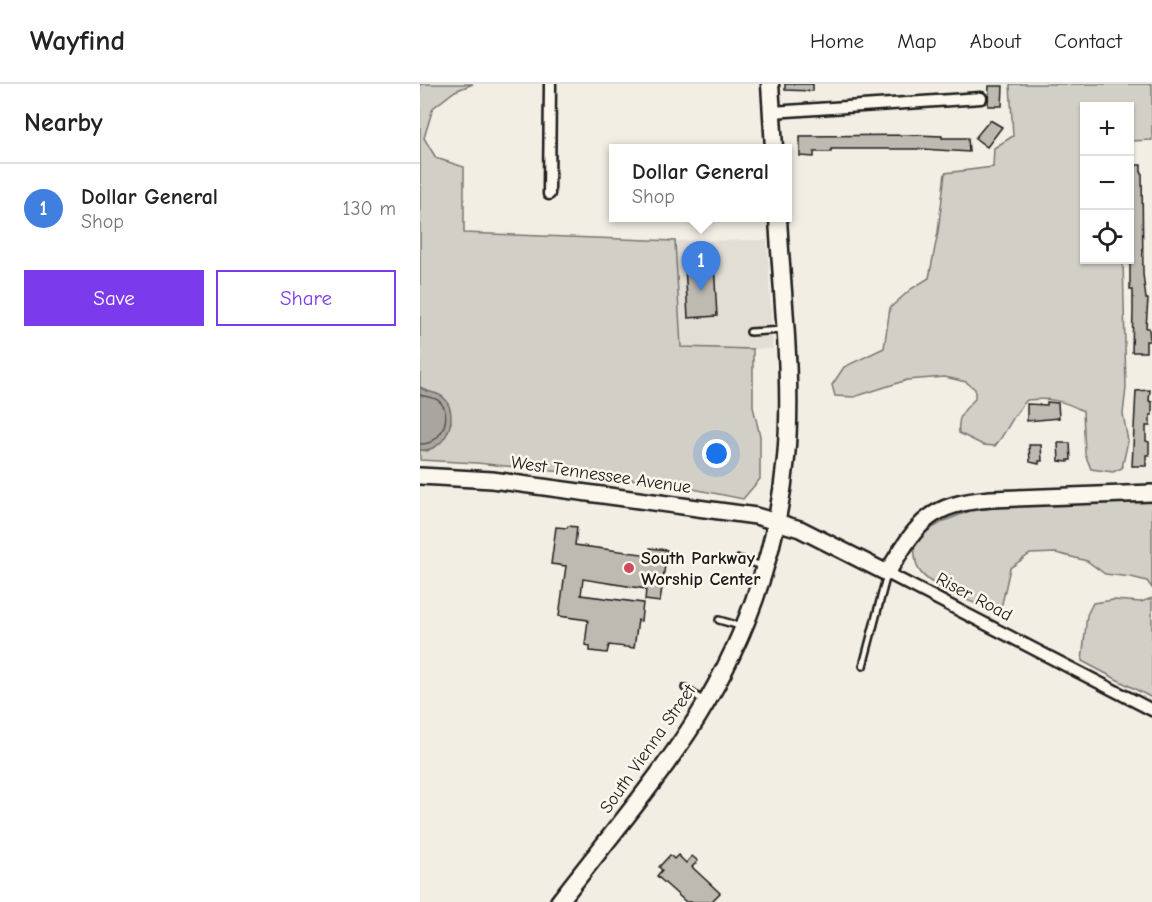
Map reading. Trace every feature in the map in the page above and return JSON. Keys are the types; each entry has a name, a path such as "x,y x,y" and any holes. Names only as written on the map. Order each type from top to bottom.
{"highway":[{"path":"770,84 774,144"},
{"name":"South Vienna Street","path":"559,902 672,755 706,703 724,672 744,627 766,566 781,500 787,436 778,222"}],"main road":[{"name":"West Tennessee Avenue","path":"420,476 528,484 756,516 776,522"},
{"path":"887,573 921,523 937,511 952,504 991,499 1152,493"},
{"name":"Riser Road","path":"776,522 800,529 887,573"}],"street":[{"path":"549,84 549,194"},
{"path":"772,112 981,98"},
{"name":"Riser Road","path":"887,573 1152,710"}],"lane":[{"path":"750,332 784,330"},
{"path":"738,559 766,566"},
{"path":"863,666 887,573"},
{"path":"719,620 744,627"},
{"path":"685,688 706,703"}],"shaded area":[{"path":"420,84 473,84 455,91 433,108 424,138 436,158 464,167 464,233 675,241 681,347 753,349 753,407 760,436 760,479 743,499 658,482 477,463 420,460 420,450 428,451 451,423 447,401 420,387"},
{"path":"1010,84 1152,84 1152,140 1134,141 1134,102 1080,102 1080,264 1123,264 1126,388 1123,414 1128,441 1122,468 1113,472 1091,469 1085,454 1083,411 1062,402 1043,399 1027,400 995,446 983,445 959,433 962,414 975,399 975,389 966,382 945,377 907,380 854,397 835,396 832,385 844,367 884,348 890,308 911,289 929,278 938,232 945,173 993,167 994,148 1013,136"},
{"path":"767,240 773,349 681,347 675,241"},
{"path":"1152,501 1152,588 1147,581 1105,574 1087,561 1056,553 1030,554 1010,568 1002,604 992,610 964,599 932,582 924,576 917,565 914,547 924,533 944,521 970,511 1007,506"},
{"path":"1152,598 1152,698 1082,661 1087,615 1093,603 1114,600 1141,602"}],"water":[{"path":"420,387 442,396 451,415 448,433 443,440 437,446 420,450"}],"building":[{"path":"785,84 813,84 813,91 785,90"},
{"path":"989,86 1003,86 1002,106 988,106"},
{"path":"990,120 1002,127 987,147 975,138"},
{"path":"917,135 968,138 969,152 922,149 831,149 831,152 814,152 814,157 800,156 800,136"},
{"path":"1134,165 1141,165 1143,274 1146,299 1148,299 1146,328 1149,328 1150,341 1146,341 1146,352 1132,352 1133,290 1130,290 1130,264 1134,264"},
{"path":"714,264 717,316 688,318 685,265"},
{"path":"1150,390 1149,401 1152,402 1152,415 1150,415 1150,426 1146,426 1149,455 1146,455 1146,466 1132,466 1136,391"},
{"path":"1047,402 1058,403 1059,418 1027,421 1027,404 1047,405"},
{"path":"1058,443 1070,443 1071,460 1068,462 1059,461"},
{"path":"1029,445 1041,445 1042,461 1039,461 1039,464 1030,462"},
{"path":"568,526 577,527 575,545 649,555 650,548 667,550 660,602 645,600 646,589 583,579 581,595 643,603 634,648 609,645 607,653 590,651 590,646 585,645 588,620 559,616 566,566 551,564 556,527 567,528"},
{"path":"670,855 674,859 678,855 686,863 692,856 698,861 692,867 720,893 711,902 686,902 657,876 662,870 659,867"}],"place":[{"name":"Dollar General","path":"701,291"},
{"name":"South Parkway Worship Center","path":"629,568"}]}
